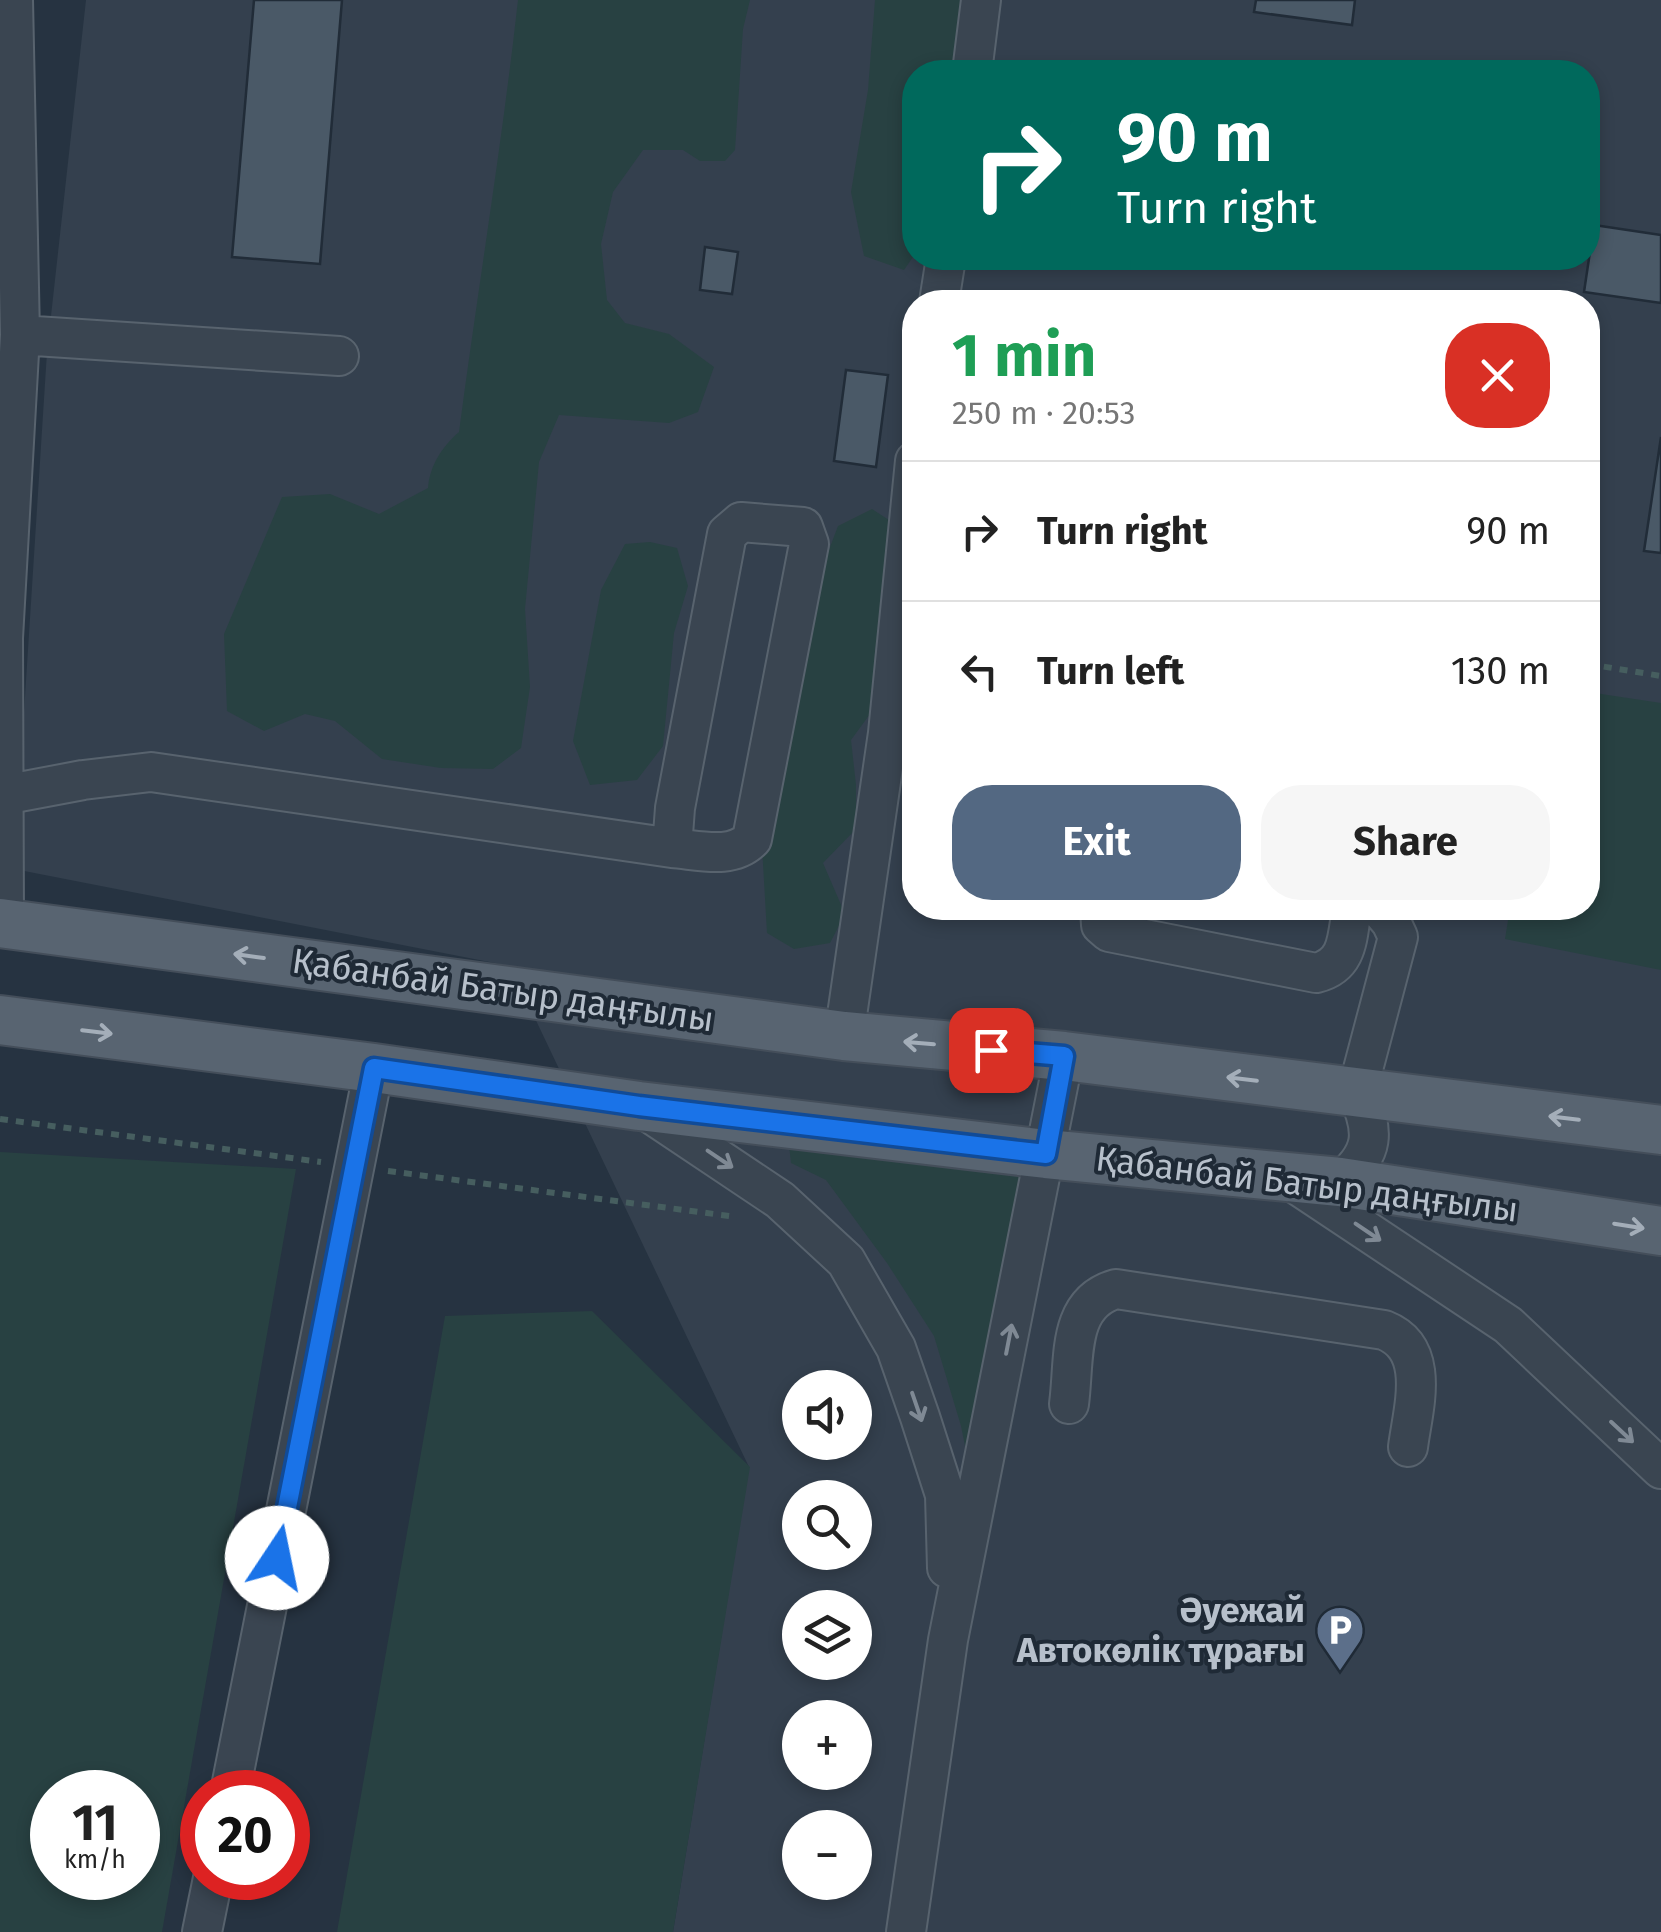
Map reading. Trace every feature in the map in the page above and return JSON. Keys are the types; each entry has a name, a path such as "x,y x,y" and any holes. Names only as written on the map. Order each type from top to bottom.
{"main road":[{"name":"Қабанбай Батыр даңғылы","path":"2,923 844,1036 1064,1056 1661,1130"},
{"name":"Қабанбай Батыр даңғылы","path":"0,1020 639,1106 1046,1154 1340,1182 1661,1230"}],"street":[{"path":"2,923 2,638 20,335 13,0"},
{"path":"974,60 982,0"},
{"path":"20,335 339,356"},
{"path":"3,796 151,772 672,848 729,852 743,849 752,839 809,544 803,527 741,522 728,534 675,808 672,848"},
{"path":"844,1036 902,735"},
{"path":"1101,920 1109,932 1316,973 1331,969 1341,957 1349,920"},
{"path":"1340,1182 1365,1155 1370,1136 1366,1113 1356,1092 1398,937 1390,920"},
{"path":"906,1932 948,1640 1064,1056"},
{"path":"234,1770 374,1068"},
{"path":"639,1106 780,1200 846,1261 896,1348 945,1495 948,1640"},
{"path":"1287,1178 1508,1325 1661,1469"},
{"path":"1070,1404 1080,1315 1100,1294 1116,1290 1396,1334 1413,1358 1417,1373 1408,1447"},
{"path":"202,1932 209,1900"}],"path":[{"path":"1600,666 1661,676"},
{"path":"0,1119 808,1226"}],"shaded area":[{"path":"86,0 1661,0 1661,1932 673,1932 749,1467 510,966 14,869 47,352"}],"green space":[{"path":"518,0 750,0 743,29 735,150 725,161 700,161 683,150 643,150 613,192 601,244 607,300 625,323 669,334 714,367 698,412 669,423 559,415 539,462 525,609 530,687 521,748 493,769 441,768 382,759 335,721 305,714 264,731 227,711 224,634 282,497 330,494 379,514 428,488 438,457 459,432"},
{"path":"875,0 969,0 961,60 902,60 902,269 864,256 851,192 868,90"},
{"path":"872,509 892,522 893,559 875,651 873,710 851,740 856,829 823,863 845,914 830,943 794,949 767,933 761,829 802,621 838,526"},
{"path":"650,542 677,548 688,586 674,633 663,746 637,780 590,785 573,741 601,590 625,544"},
{"path":"1600,694 1661,703 1661,970 1505,939 1508,920 1600,920"},
{"path":"789,1145 1020,1175 971,1476 961,1426 934,1336 826,1180 791,1163"},
{"path":"0,1152 296,1169 190,1770 180,1770 180,1830 162,1932 0,1932"},
{"path":"592,1311 750,1467 673,1932 337,1932 445,1316"}],"building":[{"path":"254,0 342,0 320,264 232,257"},
{"path":"1256,0 1355,0 1352,25 1254,12"},
{"path":"1600,226 1661,235 1661,303 1584,290 1587,270 1600,270"},
{"path":"705,247 738,252 732,294 700,290"},
{"path":"846,370 888,375 876,467 834,461"},
{"path":"1661,437 1661,553 1644,551"}],"place":[{"name":"Әуежай Автокөлік тұрағы","path":"1340,1672"}],"route":[{"path":"277,1558 374,1068 639,1106 1046,1154 1064,1056 991,1050"}]}
